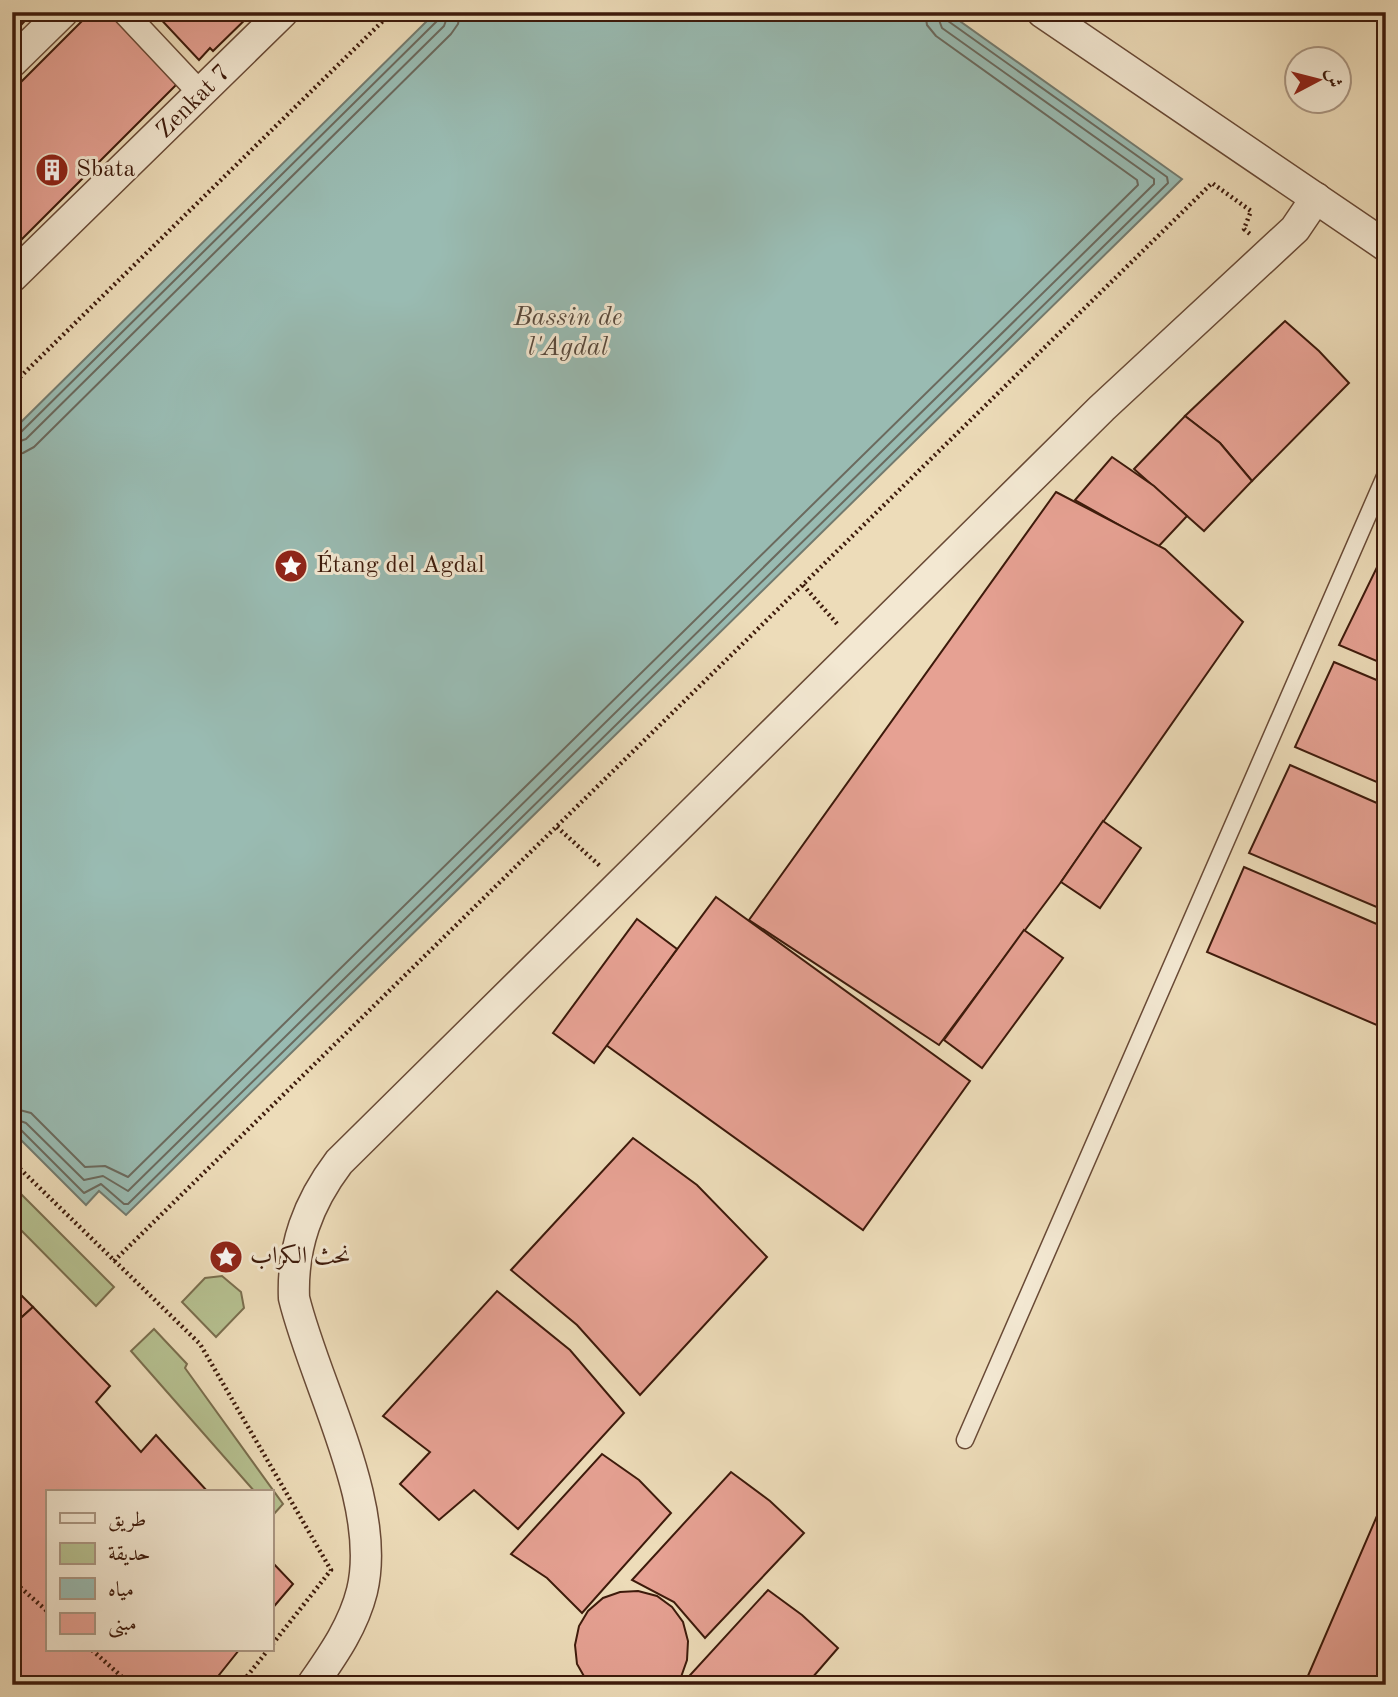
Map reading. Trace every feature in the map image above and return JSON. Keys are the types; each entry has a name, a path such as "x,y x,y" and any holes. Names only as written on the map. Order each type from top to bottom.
{"street":[{"path":"12,62 63,12"},
{"path":"124,12 202,95"},
{"name":"Zenkat 7","path":"12,277 202,95 283,12"},
{"path":"1042,12 1386,246"},
{"path":"312,1685 339,1646 353,1617 362,1590 366,1558 356,1488 293,1298 293,1270 308,1211 339,1161 1102,408 1294,229 1316,198"}],"lane":[{"path":"965,1440 1386,474"}],"path":[{"path":"12,386 392,12"},
{"path":"114,1261 1212,183 1251,211 1244,229 1268,254"},
{"path":"803,585 858,649"},
{"path":"556,827 619,883"},
{"path":"12,1161 200,1344 331,1570 273,1644"},
{"path":"12,1580 46,1610"},
{"path":"94,1652 131,1685"},
{"path":"240,1685 267,1652"}],"green space":[{"path":"12,1185 114,1287 96,1306 12,1221"},
{"path":"222,1276 241,1292 244,1308 216,1337 182,1302 205,1278"},
{"path":"154,1329 187,1364 185,1368 273,1490 253,1490 131,1351"},
{"path":"273,1490 283,1504 274,1514 273,1507"}],"water":[{"name":"Bassin de l'Agdal","path":"436,12 947,12 1182,179 126,1215 99,1191 86,1205 12,1131 12,431"}],"building":[{"path":"12,12 33,12 12,35"},
{"name":"Sbata","path":"91,12 107,12 179,82 12,249 12,91"},
{"path":"154,12 253,12 213,51 210,48 199,60"},
{"path":"1285,321 1319,351 1349,383 1252,481 1220,443 1185,416"},
{"path":"1185,416 1220,443 1252,481 1204,531 1134,469"},
{"path":"1112,457 1154,486 1187,516 1158,547 1075,500"},
{"path":"1056,492 1165,549 1243,622 1061,882 939,1045 749,920"},
{"path":"1381,559 1386,561 1386,665 1339,645"},
{"path":"1334,662 1386,684 1386,786 1295,747"},
{"path":"1290,765 1386,807 1386,911 1249,853"},
{"path":"1103,821 1141,848 1100,908 1061,882"},
{"path":"1244,867 1386,928 1386,1029 1207,952"},
{"path":"716,897 970,1081 863,1230 606,1045"},
{"path":"637,919 677,949 594,1063 553,1033"},
{"path":"1024,930 1063,958 982,1068 944,1040"},
{"path":"633,1138 697,1185 767,1257 640,1395 577,1325 511,1270"},
{"path":"12,1286 33,1307 22,1317 12,1307"},
{"path":"497,1291 570,1350 624,1413 518,1529 474,1490 439,1520 400,1484 430,1452 383,1416"},
{"path":"33,1307 110,1386 96,1402 141,1452 156,1435 206,1490 46,1490 46,1652 237,1652 211,1685 12,1685 12,1326"},
{"path":"602,1454 639,1480 671,1513 582,1613 547,1578 511,1554"},
{"path":"731,1472 770,1501 804,1533 705,1638 674,1602 632,1580"},
{"path":"1386,1495 1386,1685 1304,1685"},
{"path":"273,1563 293,1584 273,1608"},
{"path":"768,1590 802,1615 838,1648 806,1685 681,1685"},
{"path":"638,1591 657,1596 672,1607 683,1622 688,1641 687,1660 681,1677 674,1685 589,1685 577,1664 575,1645 579,1626 588,1611 603,1598 620,1592"}],"place":[{"name":"Sbata","path":"52,170"},
{"name":"Étang del Agdal","path":"291,566"},
{"name":"نحث الكراب","path":"226,1257"}]}
